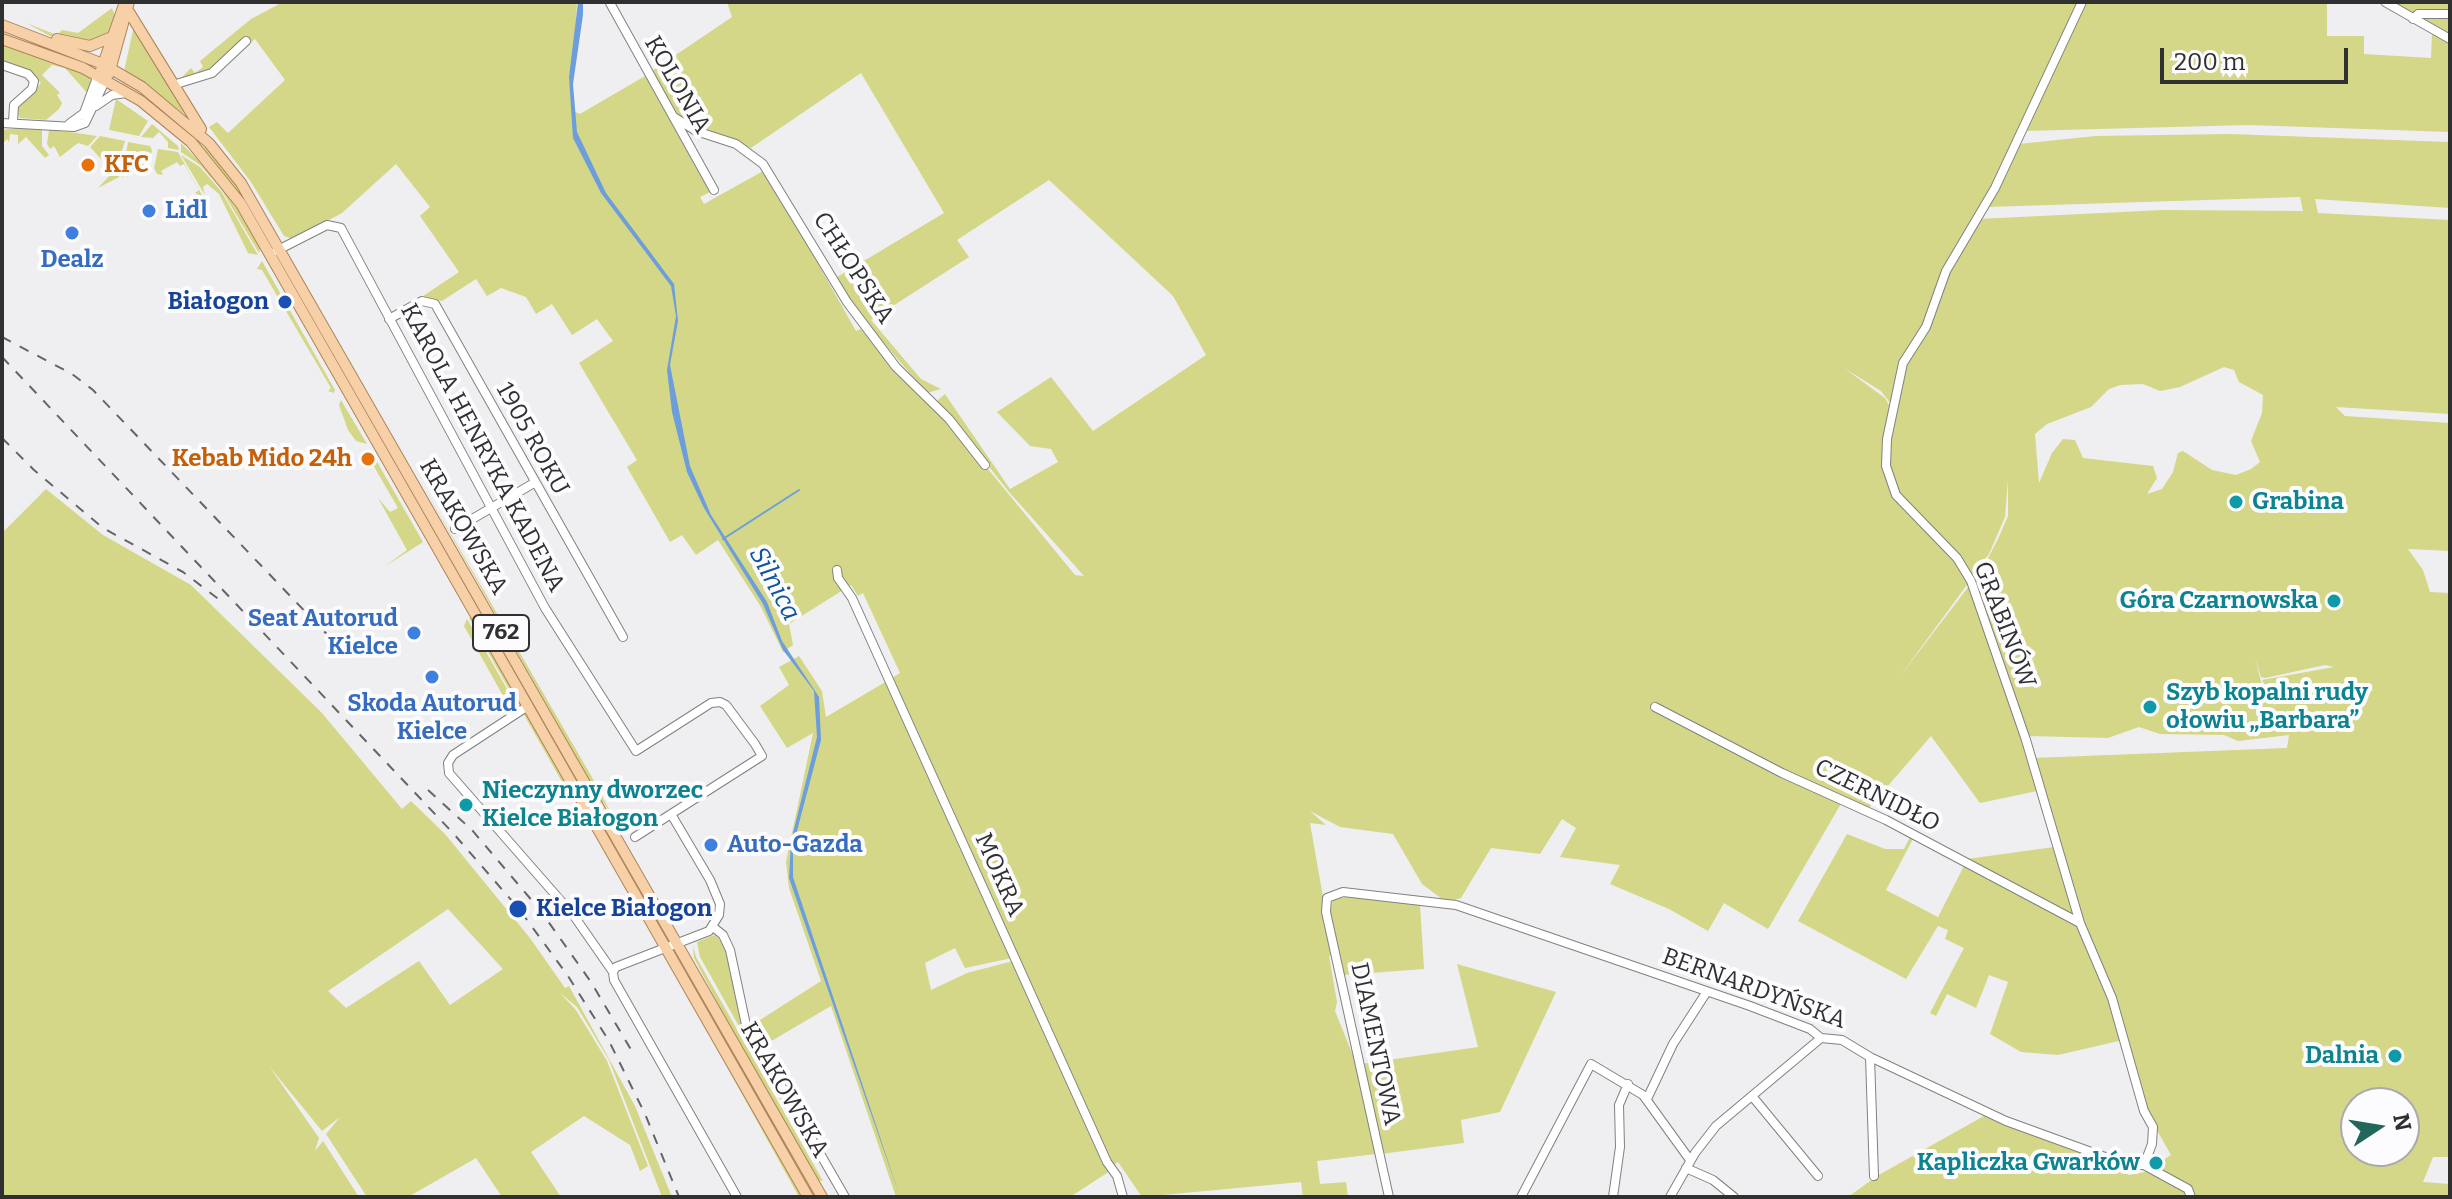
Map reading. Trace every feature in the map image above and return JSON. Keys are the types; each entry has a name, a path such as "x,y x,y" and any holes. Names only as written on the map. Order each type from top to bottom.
{"main road":[{"path":"105,72 112,37 124,5"},
{"path":"105,72 124,5"},
{"path":"124,5 209,143"},
{"name":"KRAKOWSKA","path":"2,25 33,36 165,103 209,143 241,183 820,1193"},
{"path":"33,36 90,46 112,37"},
{"name":"KRAKOWSKA","path":"2,39 105,72 171,124 203,155 241,204 808,1197"}],"street":[{"name":"KOLONIA","path":"610,2 714,190"},
{"name":"GRABINÓW","path":"2082,2 1995,188 1946,271 1926,327 1903,363 1885,453 1888,477 1896,495 1957,558 1971,581 2026,740 2080,923 2112,997 2144,1111 2153,1127 2152,1144 2144,1165"},
{"path":"2385,2 2450,39"},
{"path":"2413,19 2418,14 2450,14"},
{"path":"173,85 212,73 246,41"},
{"path":"2,65 28,74 34,81 32,89 14,105 13,122"},
{"path":"2,123 85,123 95,107 105,72"},
{"path":"63,125 81,117 105,72"},
{"path":"95,107 112,95 130,93"},
{"name":"CHŁOPSKA","path":"674,117 687,127 736,144 763,164 847,302 896,367 949,419 985,465"},
{"name":"KAROLA HENRYKA KADENA","path":"270,253 327,225 337,226 545,608 636,751 711,703 726,705 762,756 671,814"},
{"name":"1905 ROKU","path":"389,319 422,301 435,304 623,637"},
{"path":"455,529 534,483"},
{"name":"MOKRA","path":"837,570 1107,1162 1117,1176 1123,1197"},
{"path":"528,706 453,755 448,763 449,773 574,916 613,972 614,980 737,1197"},
{"name":"CZERNIDŁO","path":"1655,707 1782,773 1886,820 2080,923"},
{"path":"613,972 616,967 678,945 713,927 720,904 671,814 635,837"},
{"name":"BERNARDYŃSKA","path":"1327,898 1343,892 1456,905 1810,1029 1821,1038 1842,1040 1870,1057 2006,1121 2127,1165 2144,1165 2188,1189 2191,1197"},
{"name":"DIAMENTOWA","path":"1327,898 1326,912 1389,1197"},
{"name":"KRAKOWSKA","path":"713,927 723,935 730,950 746,1025 834,1178 820,1193"},
{"path":"1647,1099 1674,1042 1706,993"},
{"path":"1670,1197 1688,1164 1716,1126 1821,1038"},
{"path":"1870,1057 1874,1176"},
{"path":"1521,1197 1591,1064 1628,1084 1647,1099 1688,1164 1734,1197"},
{"path":"1613,1197 1620,1147 1619,1105 1628,1084"},
{"path":"1752,1096 1818,1176"},
{"path":"834,1178 845,1197"}],"green space":[{"path":"283,2 577,2 569,77 573,111 580,114 645,76 712,191 700,197 704,204 765,170 856,331 861,329 892,366 947,419 1075,575 1084,576 1009,492 937,401 945,394 1010,489 1058,462 1051,449 1030,446 997,412 1051,377 1093,431 1206,355 1173,296 1049,180 957,240 969,257 871,320 921,379 941,389 927,393 856,311 837,277 944,213 861,73 751,148 685,120 676,112 652,71 732,17 727,2 2327,2 2327,36 2364,36 2364,54 2431,58 2432,33 2450,43 2450,132 2248,125 2024,131 2048,80 2043,78 1996,180 1949,259 1931,311 1901,363 1891,404 1881,391 1844,368 1885,398 1890,407 1884,463 1895,497 1956,559 1969,582 1898,679 1969,586 1998,667 1974,585 2008,516 2008,480 2005,517 1989,554 1971,576 1959,556 1898,495 1887,457 1893,409 1905,363 1931,325 1948,273 1978,219 2163,210 2303,211 2300,197 1987,207 2019,144 2095,136 2230,134 2450,142 2450,208 2315,199 2318,213 2450,220 2450,414 2336,407 2345,416 2450,423 2450,551 2408,549 2423,570 2430,592 2450,593 2450,1157 2433,1157 2423,1182 2450,1184 2450,1197 1848,1197 1877,1176 1991,1112 2117,1156 2119,1169 2129,1175 2145,1172 2171,1155 2146,1111 2126,1032 2081,918 2033,758 2287,748 2289,735 2238,741 2224,735 2160,734 2139,727 2108,738 2028,736 2007,683 2004,686 2037,791 1980,803 1931,736 1868,809 1745,753 1842,802 1768,929 1724,903 1708,931 1669,909 1610,884 1620,865 1560,857 1576,828 1562,819 1540,854 1491,848 1461,898 1446,902 1422,884 1393,834 1340,827 1310,811 1326,825 1310,823 1333,954 1329,956 1337,1002 1335,1011 1356,1063 1376,1154 1317,1161 1320,1184 1346,1182 1348,1197 1303,1197 1301,1182 1142,1197 1118,1162 1112,1166 892,678 900,673 863,593 858,596 851,585 789,624 793,645 783,652 761,607 718,540 696,555 682,535 670,542 627,467 637,460 579,363 613,341 597,319 572,335 552,304 536,314 526,297 501,288 487,296 476,279 442,301 420,298 459,272 420,216 430,207 396,164 342,213 293,239 284,236 251,182 209,127 217,122 228,133 285,80 255,39 215,74 213,71 180,79 191,68 195,73 203,67 200,61 251,19","holes":["2224,367 2234,370 2239,382 2263,395 2262,413 2251,441 2260,462 2251,469 2236,475 2212,470 2183,451 2178,453 2173,472 2162,489 2147,494 2157,478 2153,466 2083,458 2075,440 2063,439 2052,453 2039,483 2035,434 2047,424 2091,407 2109,389 2120,385 2143,384 2160,391 2180,387","2255,658 2261,677 2265,678 2325,665 2334,667 2262,680 2276,707 2263,689"]},
{"path":"2387,2 2450,2 2450,37"},
{"path":"112,8 115,16 111,29 100,42 50,36 26,23 57,35 62,30 78,33"},
{"path":"134,26 156,62 186,115 124,71"},
{"path":"2,45 89,75 92,84 88,94 65,68 52,65 42,75 60,93 57,95 62,103 59,109 46,120 20,118 16,109 41,83 33,75 2,62"},
{"path":"120,81 167,114 215,157 239,187 270,243 235,189 197,143"},
{"path":"116,99 148,121 139,136 109,130"},
{"path":"152,124 179,150 168,148 168,142 159,132 153,138 141,137"},
{"path":"42,129 42,146 49,155 45,158 26,137 18,144 18,135 10,134 9,142 7,139 2,144 2,130"},
{"path":"49,130 97,136 88,146 78,143 60,157 54,146 50,149 47,144"},
{"path":"100,136 125,141 118,164 121,165 119,177 98,188 113,172 90,147"},
{"path":"128,142 150,146 152,150 148,168 142,166 122,177"},
{"path":"181,143 218,180 261,246 259,253 221,189 200,165 181,152"},
{"path":"158,149 178,152 203,197 195,193 199,190 184,164 180,166 177,162 161,171 163,175 157,174 154,168"},
{"path":"181,155 200,167 221,191 258,255 248,253 219,194 207,184 203,187 205,195"},
{"path":"262,261 334,393 328,391 331,388 262,270 257,269"},
{"path":"358,396 638,885 617,853"},
{"path":"341,400 367,444 356,441 348,430 339,405"},
{"path":"376,460 423,542 384,567 407,550 378,498 390,512 398,508 372,463"},
{"path":"422,484 593,779 612,815 595,790"},
{"path":"46,489 103,535 191,585 322,713 402,809 411,801 445,834 530,938 565,988 569,986 635,1106 672,1197 662,1197 609,1060 577,1007 560,993 576,1010 607,1061 648,1166 640,1171 630,1145 584,1116 531,1152 561,1197 502,1197 476,1158 408,1197 367,1197 326,1134 340,1117 322,1131 269,1066 319,1138 315,1151 323,1141 359,1197 2,1197 2,533","holes":["448,909 503,969 450,1005 419,961 346,1008 328,991"]},
{"path":"469,618 473,618 521,703 519,707"},
{"path":"467,619 518,708 510,713 502,706 507,703 464,626"},
{"path":"799,656 822,691 826,717 887,681 1012,958 965,968 955,948 925,963 931,990 967,973 1013,961 1110,1171 1070,1197 896,1197 831,1006 761,1047 749,1027 821,981 789,888 786,862 813,733 787,748 760,706 789,685 779,667"},
{"path":"523,713 526,713 573,794 570,796"},
{"path":"1874,817 1914,837 1886,890 1938,917 1965,864 2078,924 2110,997 2123,1040 2058,1055 2021,1052 1990,1034 2008,982 1989,975 1976,1008 1947,994 1936,1016 1930,1013 1964,948 1945,939 1948,930 1938,926 1906,979 1798,921 1847,834 1885,849 1904,849 1910,837"},
{"path":"2054,847 2075,917 1967,859"},
{"path":"1347,897 1420,904 1424,969 1344,975 1330,912 1333,900"},
{"path":"714,935 727,945 740,1018 803,1128 798,1131 700,957 697,942"},
{"path":"693,945 696,957 823,1181 817,1180 737,1040 694,958"},
{"path":"1457,964 1556,992 1500,1112 1461,1120 1464,1143 1381,1154 1361,1064 1478,1047"},
{"path":"681,965 730,1043 818,1197 813,1197"},
{"path":"702,1022 712,1037 804,1197 799,1197"}],"water":[{"path":"578,2 583,2 583,15 573,84 577,132 606,193 674,284 678,321 670,365 690,466 711,515 767,602 782,641 819,697 821,740 793,846 793,877 900,1197 789,878 791,841 817,737 814,691 783,650 763,604 704,508 687,472 672,412 667,370 676,316 671,286 601,193 573,138 569,77"}],"waterway":[{"path":"723,539 799,490"}],"railway":[{"path":"2,337 72,374 93,390 340,648"},
{"path":"2,357 453,833 519,909 568,976 609,1041 645,1114 679,1197"},
{"path":"2,438 34,470 103,528 183,572 221,601"},
{"path":"428,790 472,830 540,910 591,982 633,1053"}],"place":[{"name":"KFC","path":"88,165"},
{"name":"Lidl","path":"149,211"},
{"name":"Dealz","path":"72,233"},
{"name":"Białogon","path":"285,302"},
{"name":"Kebab Mido 24h","path":"368,459"},
{"name":"Grabina","path":"2236,502"},
{"name":"Góra Czarnowska","path":"2334,601"},
{"name":"Seat Autorud Kielce","path":"414,633"},
{"name":"Skoda Autorud Kielce","path":"432,677"},
{"name":"Szyb kopalni rudy ołowiu „Barbara”","path":"2150,707"},
{"name":"Nieczynny dworzec Kielce Białogon","path":"466,805"},
{"name":"Auto-Gazda","path":"711,845"},
{"name":"Kielce Białogon","path":"518,909"},
{"name":"Dalnia","path":"2395,1056"},
{"name":"Kapliczka Gwarków","path":"2156,1163"}],"water label":[{"name":"Silnica","path":"774,584"}]}
